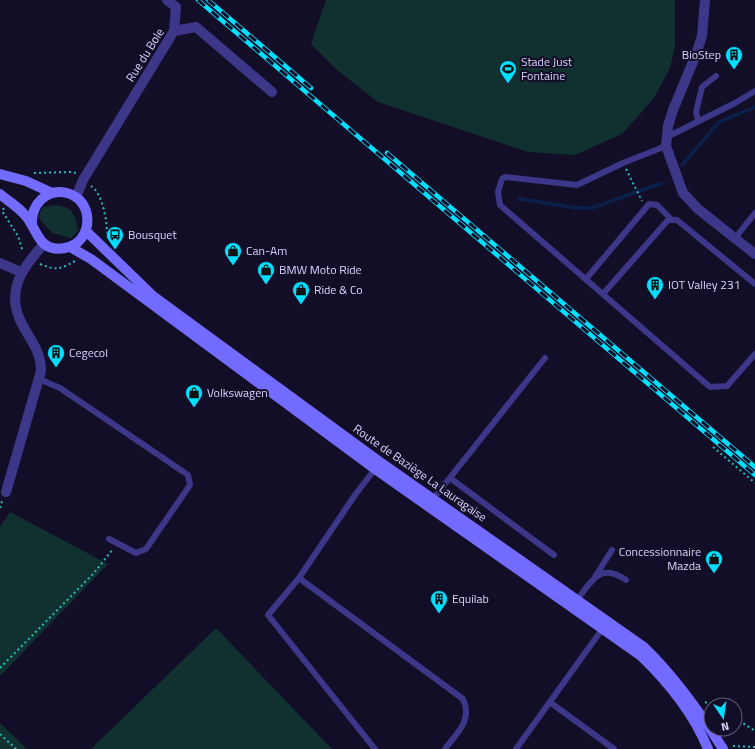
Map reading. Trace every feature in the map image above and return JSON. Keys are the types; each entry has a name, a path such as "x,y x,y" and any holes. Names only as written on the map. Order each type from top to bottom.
{"main road":[{"path":"0,174 26,181 52,193"},
{"path":"0,194 24,214 32,224 36,236 44,244 55,248 70,247 82,239 88,224 87,212 81,201 76,197 65,192 52,193 41,199 36,205 33,211 32,224"},
{"name":"Route de Baziège La Lauragaise","path":"86,230 153,296 433,499 644,647 665,667 696,705 727,747"},
{"name":"Route de Baziège La Lauragaise","path":"70,247 91,259 375,469 641,656 662,676 678,695 693,719 708,749"}],"street":[{"path":"167,0 176,7 174,31"},
{"path":"705,0 702,36 673,110 667,142 670,160 683,193 698,209 736,237 755,254"},
{"name":"Rue du Bole","path":"76,197 83,180 174,31 196,27 272,92"},
{"path":"6,492 38,380 41,361 38,352 17,312 15,292 21,272 44,244"},
{"path":"0,263 21,272"}],"lane":[{"path":"698,121 696,112 702,87 716,76"},
{"path":"755,91 698,121 667,142 577,185 510,177 502,179 500,182 499,199 503,209 604,294 710,387 727,386 755,354"},
{"path":"586,279 649,204 657,204 672,220"},
{"path":"736,237 755,213"},
{"path":"604,294 668,220 677,220 755,284"},
{"path":"433,499 545,358"},
{"path":"38,380 60,388 188,475 190,485 146,549 136,554 109,539"},
{"path":"375,469 355,495 299,578 268,615 375,749"},
{"path":"450,478 554,555"},
{"path":"577,600 595,577 612,550"},
{"path":"595,577 607,572 616,573 626,580"},
{"path":"299,578 463,700 468,709 468,716 444,749"},
{"path":"516,749 551,703 603,628"},
{"path":"551,703 614,749"}],"path":[{"path":"623,163 641,200"},
{"path":"28,172 72,172 80,177"},
{"path":"90,186 98,192 104,211 108,232 106,242"},
{"path":"5,207 2,210 18,236 24,252"},
{"path":"38,262 54,269 78,260"},
{"path":"713,447 755,483"},
{"path":"0,668 94,573 118,544"},
{"path":"743,723 755,731"},
{"path":"0,734 16,749"},
{"path":"727,747 755,746"}],"green space":[{"name":"Stade Just Fontaine","path":"326,0 675,0 675,46 670,68 654,98 622,134 575,155 528,152 378,102 337,70 311,44"},
{"path":"54,205 65,207 72,212 76,220 78,231 71,238 52,233 38,217 43,207"},
{"path":"10,512 108,564 0,676 0,527"},
{"path":"216,628 332,749 91,749"},
{"path":"0,723 27,749 0,749"}],"waterway":[{"path":"682,165 719,122 755,107"},
{"path":"519,199 579,208 592,208 662,183"}],"railway":[{"path":"198,0 755,475"},
{"path":"208,0 311,88"},
{"path":"387,153 755,467"}],"place":[{"name":"BioStep","path":"734,70"},
{"name":"Stade Just Fontaine","path":"508,84"},
{"name":"Bousquet","path":"115,250"},
{"name":"Can-Am","path":"233,266"},
{"name":"BMW Moto Ride","path":"266,285"},
{"name":"IOT Valley 231","path":"655,300"},
{"name":"Ride & Co","path":"301,305"},
{"name":"Cegecol","path":"56,368"},
{"name":"Volkswagen","path":"194,408"},
{"name":"Concessionnaire Mazda","path":"714,574"},
{"name":"Equilab","path":"439,614"}]}
